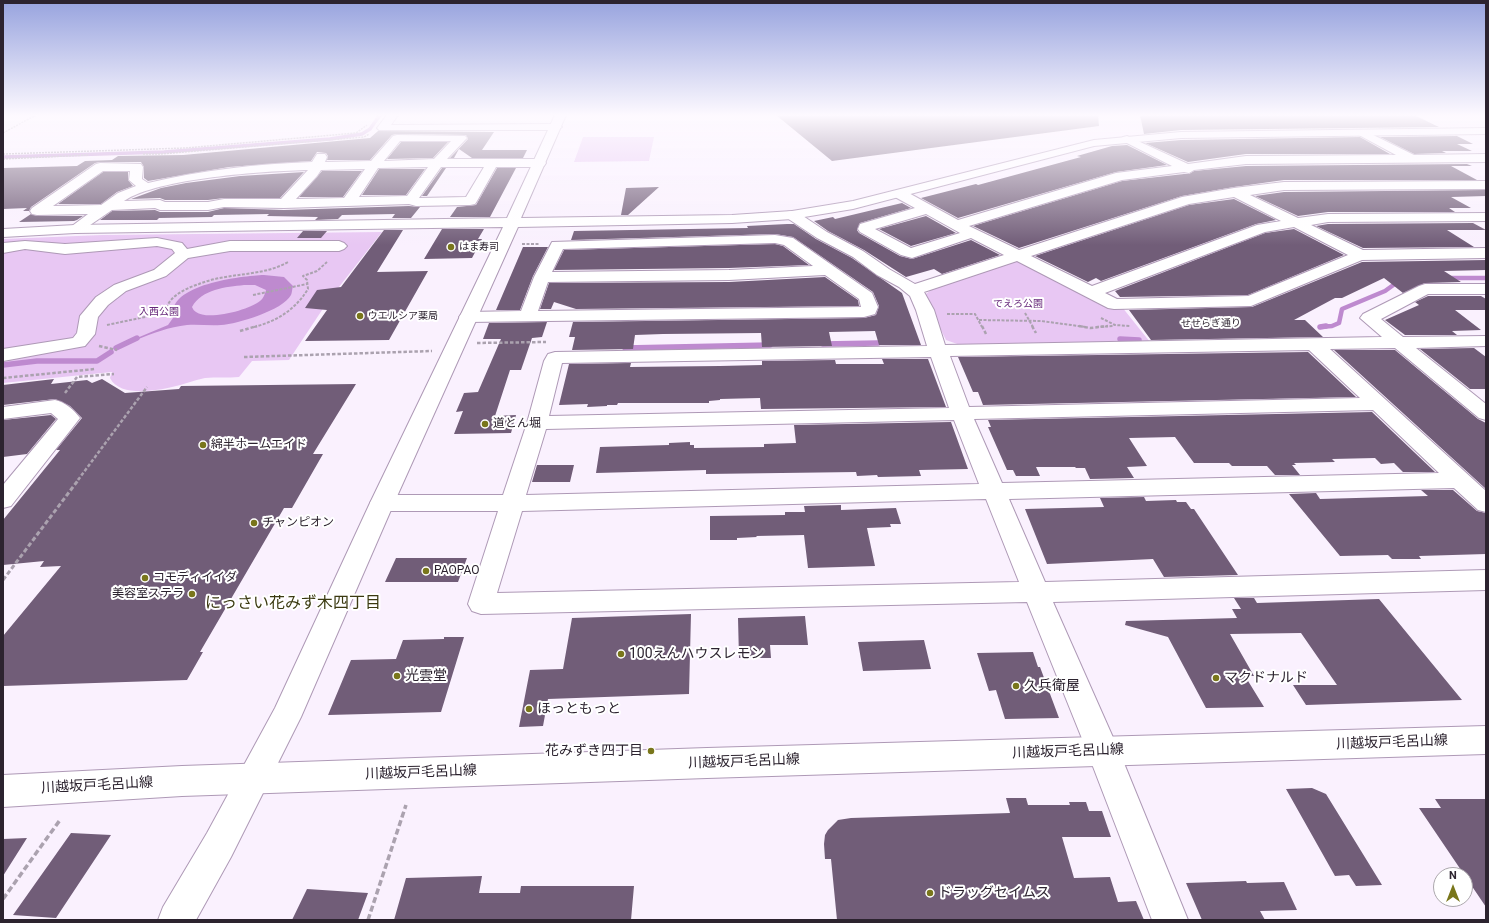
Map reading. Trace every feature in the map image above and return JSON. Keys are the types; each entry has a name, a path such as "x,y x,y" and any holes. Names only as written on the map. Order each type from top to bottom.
{"street":[{"path":"284,204 313,173 321,158"},
{"path":"349,200 380,158"},
{"path":"411,200 442,158"},
{"path":"176,920 219,845 286,717 382,503 542,158"},
{"path":"3,233 75,229 732,219 792,215 853,205 1037,158"},
{"path":"1166,158 1360,255"},
{"path":"956,225 1121,176 1246,160 1481,158"},
{"path":"1412,159 1486,198"},
{"path":"206,175 204,169 210,161"},
{"path":"75,229 123,196 146,187 206,175 255,169 316,166 437,163 540,163"},
{"path":"146,187 135,180 137,167 100,167 37,211 160,204 160,206 208,206 224,203 342,203 349,200 411,200 416,202 470,201 492,163"},
{"path":"247,183 255,169"},
{"path":"160,204 182,188 184,184 181,179"},
{"path":"914,290 1187,200 1284,186 1486,185"},
{"path":"224,203 235,193"},
{"path":"900,194 956,225 1020,255 1114,304 1251,301 1360,255 1486,253"},
{"path":"927,210 865,227 865,229 906,252 912,253 973,233"},
{"path":"792,215 822,235 858,254 883,272 914,290 926,314 961,413 1103,751 1170,920"},
{"path":"1092,292 1262,228 1328,218 1486,217"},
{"path":"732,219 738,241"},
{"path":"468,317 527,317 856,312 869,310 870,307 866,297 782,239 557,245 527,317"},
{"path":"3,248 25,246 65,249 157,242 177,246 183,254"},
{"path":"3,355 79,342 86,334 89,316 111,294 120,288 160,273 183,254 230,246 339,246"},
{"path":"542,278 729,275 829,270"},
{"path":"1481,406 1398,343 1369,318 1425,289 1486,289"},
{"path":"1486,341 555,358 513,503 481,604 1036,592 1486,580"},
{"path":"1313,344 1486,504"},
{"path":"537,423 1379,404"},
{"path":"3,413 54,406 70,418 3,500"},
{"path":"3,476 26,473"},
{"path":"382,503 513,503 994,490 1460,480"},
{"name":"川越坂戸毛呂山線","path":"3,791 182,781 707,763 1486,740"}],"path":[{"path":"516,244 557,245"},
{"path":"87,328 156,315 164,311 170,301 196,286 219,277 236,273 276,268 284,265 311,246"},
{"path":"240,331 285,315 298,305 308,289 306,280 303,276 317,271 325,266 334,251 339,246"},
{"path":"253,295 307,284"},
{"path":"1114,304 1148,348"},
{"path":"948,310 949,314"},
{"path":"926,314 975,314 987,335"},
{"path":"1097,316 1115,325"},
{"path":"979,320 1041,321 1090,328 1115,325 1130,326"},
{"path":"244,357 432,350"},
{"path":"3,378 95,369"},
{"path":"54,406 77,377 114,374"},
{"path":"3,580 147,387"},
{"path":"368,920 406,805"},
{"path":"3,899 60,820"}],"green space":[{"path":"575,158 650,158 649,161 574,162"},
{"name":"入西公園","path":"382,232 328,301 289,360 252,361 239,377 205,378 176,386 147,391 121,388 110,378 112,372 3,383 3,239 102,235"},
{"name":"でえろ公園","path":"1017,261 1122,307 1150,342 960,345 946,340 925,298 926,294 931,290"}],"shaded area":[{"path":"264,275 284,277 293,286 291,295 286,301 270,311 249,319 229,324 174,327 136,340 137,338 168,325 173,318 174,306 181,297 193,290 224,280","holes":["244,285 255,285 266,290 265,293 260,301 247,308 219,315 210,315 196,312 192,307 202,296 215,290"]}],"building":[{"path":"115,158 313,158 311,161 229,167 148,181 144,178 144,167 141,162 100,162 95,163 31,207 29,211 23,211 27,208 3,209 3,168 77,166 85,161 112,160"},
{"path":"327,158 372,158 370,160 327,160"},
{"path":"388,158 430,158 387,159"},
{"path":"828,158 854,158 832,161"},
{"path":"1077,158 1153,158 1167,165 1116,172 958,218 921,198 976,184 978,185"},
{"path":"1179,158 1216,158 1188,162"},
{"path":"1467,164 1472,166 1451,166 1477,180 1284,180 1182,196 1019,248 973,226 1122,181 1189,174 1194,171 1246,166"},
{"path":"442,168 446,168 427,196 422,196"},
{"path":"497,168 516,168 490,217 450,217 457,207 476,205"},
{"path":"379,169 425,169 406,195 362,195"},
{"path":"322,171 362,171 343,197 299,197"},
{"path":"103,172 128,172 128,180 133,186 117,192 101,204 58,204"},
{"path":"304,172 280,198 224,198 208,200 165,200 160,198 131,199 161,188 186,183 240,176"},
{"path":"659,187 628,215 621,215 626,188"},
{"path":"1486,190 1486,196 1451,197 1471,208 1449,208 1455,212 1328,212 1298,216 1255,196 1284,192"},
{"path":"1234,199 1276,220 1256,224 1101,281 1096,278 1088,282 1035,256 1189,205"},
{"path":"902,203 911,208 860,223 857,230 859,233 900,256 912,259 971,240 1000,255 942,274 934,269 906,277 864,250 828,231 814,221 833,217 835,219"},
{"path":"409,206 420,207 411,218 392,218 395,214 342,215 338,219 315,220 318,217 267,216 269,214 214,215 212,217 159,218 157,220 100,220 112,211 155,210 160,212 208,212 224,208 284,210"},
{"path":"31,214 37,216 83,216 74,221 19,222"},
{"path":"926,216 956,233 911,246 879,229"},
{"path":"1473,223 1486,230 1447,230 1474,247 1363,248 1316,226 1328,224"},
{"path":"794,224 816,239 852,258 902,293 921,345 879,345 875,331 829,332 832,346 762,347 761,333 663,334 635,335 633,349 572,350 575,337 569,337 573,322 864,318 876,315 879,306 873,292 793,237 775,234 571,240 574,231 748,228 747,226"},
{"path":"442,229 484,229 478,239 482,239 472,258 424,259"},
{"path":"1294,229 1344,255 1248,295 1120,297 1115,291 1265,233"},
{"path":"384,230 403,230 377,272 428,271 389,340 305,341 327,310 305,308 317,290 341,287"},
{"path":"303,231 327,231 321,238 297,238"},
{"path":"775,244 783,246 809,265 729,268 554,270 564,250"},
{"path":"523,247 548,247 533,276 520,310 496,310"},
{"path":"1486,260 1486,270 1444,271 1461,282 1425,283 1403,293 1384,278 1342,298 1335,298 1294,320 1305,320 1323,337 1151,340 1129,310 1252,307 1362,262"},
{"path":"825,277 858,300 859,306 576,309 554,302 551,309 540,309 549,283 729,282"},
{"path":"1428,296 1481,296 1486,299 1486,310 1455,310 1481,330 1452,331 1457,335 1405,335 1385,320 1419,305 1415,302"},
{"path":"547,322 542,337 532,338 521,370 510,370 495,416 516,415 511,433 454,434 463,411 456,412 464,393 478,392 501,339 483,339 489,323"},
{"path":"1474,348 1486,357 1486,389 1470,389 1420,349"},
{"path":"1334,350 1395,350 1478,419 1486,423 1486,489"},
{"path":"1308,352 1356,397 983,405 978,392 973,392 958,357"},
{"path":"882,359 928,359 946,407 761,409 760,398 720,399 709,401 709,403 618,403 617,405 587,407 588,404 559,405 569,364 631,363 630,367 720,366 762,365 762,361 835,360 836,364 884,364"},
{"path":"54,379 51,384 87,380 92,383 102,379 125,393 179,389 181,386 356,384 313,454 323,454 292,508 284,508 200,652 203,652 187,680 3,686 3,636 61,566 40,567 44,561 3,565 3,520 60,450 56,450 82,418 70,406 55,399 3,405 3,385"},
{"path":"1372,412 1435,472 1403,472 1394,463 1381,464 1375,458 1332,459 1335,462 1294,463 1296,465 1292,465 1300,475 1275,475 1267,466 1232,466 1229,463 1194,463 1175,437 1129,438 1147,466 1127,467 1134,478 1090,479 1085,468 1075,467 1036,467 1040,476 1016,476 1013,470 1007,470 988,427 991,427 988,420"},
{"path":"51,415 56,419 27,454 3,457 3,420"},
{"path":"951,422 968,469 919,470 921,476 878,477 877,475 857,476 856,472 706,474 706,470 596,473 600,447 669,445 669,443 690,442 690,445 694,445 694,448 764,447 764,444 796,443 794,425"},
{"path":"537,465 574,465 570,482 532,482"},
{"path":"1421,490 1453,490 1477,511 1486,513 1486,554 1419,556 1421,559 1392,559 1388,555 1340,556 1289,494 1316,493 1320,499 1428,496"},
{"path":"1144,497 1146,501 1176,500 1177,502 1186,502 1191,509 1194,509 1238,575 1164,577 1153,559 1047,564 1025,509 1104,507 1100,498"},
{"path":"841,505 841,510 896,508 901,524 890,524 891,527 867,528 875,566 808,568 804,535 756,536 757,537 737,538 737,540 710,540 710,516 785,515 785,512 805,512 804,506"},
{"path":"396,558 467,558 458,582 385,582"},
{"path":"1234,598 1254,598 1257,603 1379,599 1462,700 1306,705 1293,685 1337,685 1301,633 1230,634 1254,676 1245,676 1264,707 1206,708 1168,637 1125,625 1126,621 1237,618 1232,609 1241,609"},
{"path":"691,614 689,694 548,699 543,726 519,727 530,670 563,669 572,618"},
{"path":"805,616 808,645 770,645 771,658 739,658 738,618"},
{"path":"444,637 464,637 441,712 328,715 351,660 396,659 403,640 444,639"},
{"path":"924,640 931,669 863,671 858,642"},
{"path":"1033,652 1059,718 1005,719 996,690 989,691 977,653"},
{"path":"1312,788 1326,794 1382,885 1356,886 1349,875 1335,876 1286,789"},
{"path":"1006,798 1026,798 1028,805 1070,805 1069,802 1086,802 1089,811 1102,811 1111,837 1062,837 1074,878 1110,877 1118,902 1136,901 1144,920 837,920 831,859 825,859 824,844 825,835 838,820 851,818 1010,813"},
{"path":"1435,799 1486,799 1486,907 1473,888 1473,867 1459,867 1419,808 1441,808"},
{"path":"71,833 111,835 56,918 13,915"},
{"path":"27,838 3,876 3,839"},
{"path":"482,876 479,893 520,893 521,886 634,886 631,920 394,920 406,878"},
{"path":"1246,881 1247,883 1284,882 1297,910 1260,911 1265,920 1202,920 1186,883"},
{"path":"307,889 368,893 358,920 292,920"}],"waterway":[{"path":"1446,278 1486,278"},
{"path":"1326,326 1320,327 1332,326 1339,323 1342,309 1385,291 1399,281"},
{"path":"116,348 137,338"},
{"path":"1120,339 1139,340"},
{"path":"823,344 878,343"},
{"path":"625,348 770,345"},
{"path":"3,365 37,361 97,361 111,352"}],"place":[{"name":"はま寿司","path":"451,247"},
{"name":"ウエルシア薬局","path":"360,316"},
{"name":"道とん堀","path":"485,424"},
{"name":"綿半ホームエイド","path":"203,445"},
{"name":"チャンピオン","path":"254,523"},
{"name":"PAOPAO","path":"426,571"},
{"name":"コモディイイダ","path":"145,578"},
{"name":"美容室ステラ","path":"192,594"},
{"name":"100えんハウスレモン","path":"621,654"},
{"name":"光雲堂","path":"397,676"},
{"name":"マクドナルド","path":"1216,678"},
{"name":"久兵衛屋","path":"1016,686"},
{"name":"ほっともっと","path":"529,709"},
{"name":"花みずき四丁目","path":"651,751"},
{"name":"ドラッグセイムス","path":"930,893"}],"district":[{"name":"にっさい花みず木四丁目","path":"293,604"}]}
